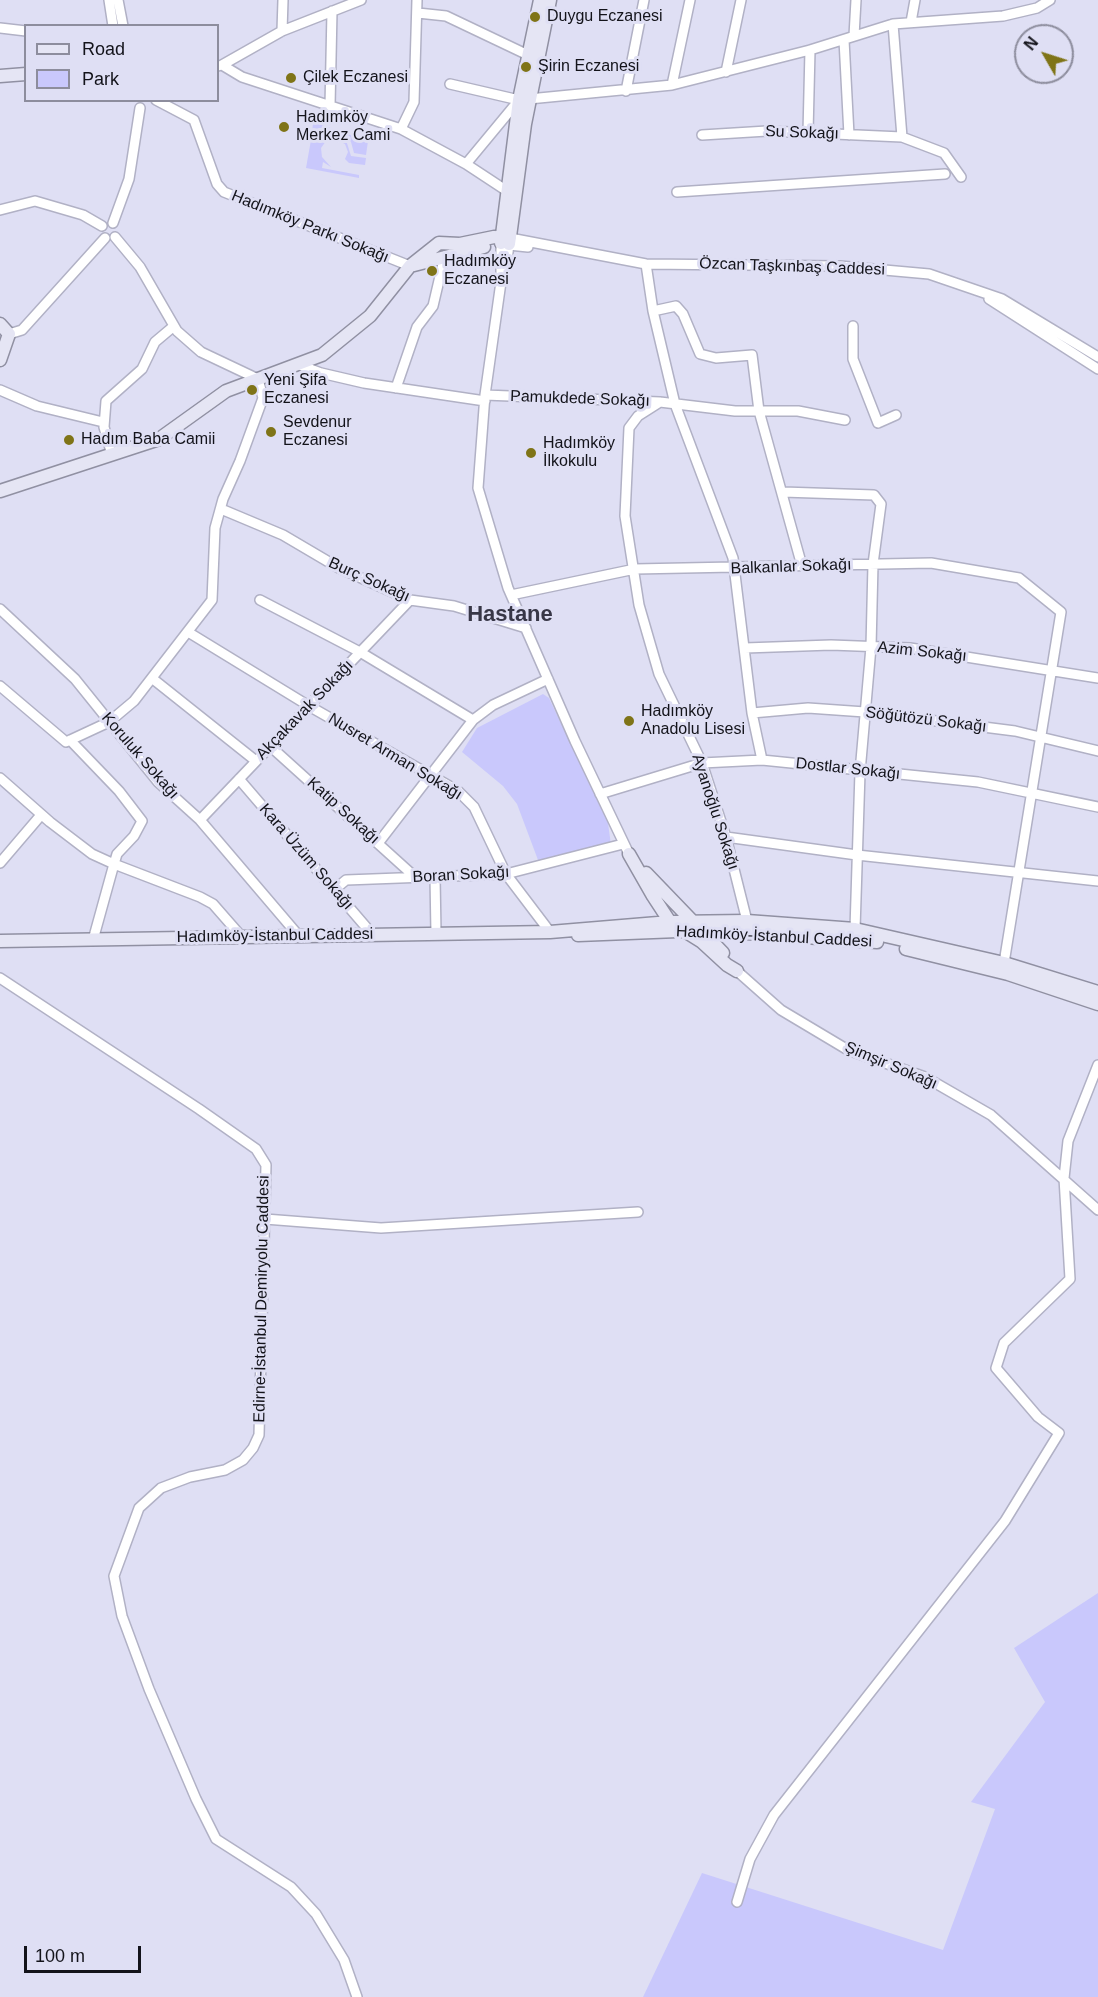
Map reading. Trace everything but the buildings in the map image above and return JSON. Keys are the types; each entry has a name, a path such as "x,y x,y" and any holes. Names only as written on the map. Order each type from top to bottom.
{"main road":[{"path":"505,241 528,55 540,0"},
{"path":"505,241 507,191 524,100 550,0"},
{"path":"0,76 24,74"},
{"path":"410,266 444,259 505,241"},
{"path":"0,491 159,439 226,391 322,355 370,316 410,266 439,243 505,241"},
{"path":"0,324 9,334 0,360"},
{"path":"626,849 652,897 670,922"},
{"path":"626,849 687,926 727,965 737,971"},
{"name":"Hadımköy-İstanbul Caddesi","path":"550,932 595,936 747,921 855,929 1004,963 1098,992"},
{"name":"Hadımköy-İstanbul Caddesi","path":"0,941 550,932 670,922 704,930 867,940 1008,974 1098,1004"},
{"path":"704,930 737,971"}],"street":[{"path":"109,0 113,24"},
{"path":"118,0 123,24"},
{"path":"282,31 283,0"},
{"path":"220,66 282,31 361,0"},
{"path":"401,129 414,102 417,0"},
{"path":"627,92 644,0"},
{"path":"672,85 690,0"},
{"path":"726,72 741,0"},
{"path":"854,36 856,0"},
{"path":"911,22 915,0"},
{"path":"450,84 524,100 627,92 672,85 810,51 893,24 1003,16 1036,8 1050,0"},
{"path":"330,106 332,11"},
{"path":"418,14 446,16 528,55"},
{"path":"893,24 902,137"},
{"path":"0,28 24,31"},
{"path":"844,40 849,135"},
{"path":"808,133 810,51"},
{"path":"220,66 242,77 401,129 466,164 507,191"},
{"path":"466,164 524,100"},
{"name":"Hadımköy Parkı Sokağı","path":"160,102 194,120 218,184 224,192 410,266"},
{"path":"113,223 129,178 141,108"},
{"name":"Su Sokağı","path":"702,135 767,131 902,137 944,153 961,177"},
{"path":"677,192 945,174"},
{"path":"0,210 35,201 83,215 102,226 113,223"},
{"path":"113,223 118,229 115,237"},
{"path":"102,226 101,232 105,238"},
{"path":"9,334 22,330 105,238 115,237"},
{"path":"0,686 66,742 109,722 134,701 212,600 215,528 263,398 258,379 201,352 174,326 140,267 115,237"},
{"path":"505,241 485,398 478,488 512,595 548,680 626,849"},
{"name":"Özcan Taşkınbaş Caddesi","path":"505,241 646,264 851,267 929,274 1002,299 1033,315 1098,357"},
{"path":"396,387 417,327 433,306 444,259"},
{"path":"646,264 653,311 675,404 735,569 753,713 762,760"},
{"name":"Özcan Taşkınbaş Caddesi","path":"966,285 1098,369"},
{"path":"653,311 676,306 683,314 700,354 716,358 752,355 759,411 802,566"},
{"path":"112,455 103,422 106,401 142,369 155,342 174,326"},
{"path":"853,326 853,359 878,423 896,415"},
{"name":"Pamukdede Sokağı","path":"297,364 321,373 396,387 485,398 660,402 735,411 798,411 845,420"},
{"path":"0,390 37,406 103,422"},
{"name":"Ayanoğlu Sokağı","path":"660,402 638,416 629,428 625,516 639,605 659,674 702,763 726,837 747,921"},
{"path":"783,492 874,495 881,504 873,564 871,646 860,772 855,929"},
{"name":"Burç Sokağı","path":"221,509 283,536 339,568 410,600 454,606 526,628"},
{"name":"Balkanlar Sokağı","path":"512,595 635,569 735,569 931,563 1019,578 1061,612 1052,670"},
{"path":"260,600 360,652 473,720"},
{"name":"Akçakavak Sokağı","path":"200,820 410,600"},
{"name":"Koruluk Sokağı","path":"0,609 75,680 158,782 200,820 298,935"},
{"name":"Nusret Arman Sokağı","path":"188,632 309,706 458,791 474,807 506,874 550,932"},
{"name":"Azim Sokağı","path":"745,648 871,646 939,651 1098,678"},
{"path":"1004,963 1016,871 1032,795 1052,670"},
{"path":"153,679 256,762"},
{"path":"379,842 473,720 493,705 548,680"},
{"name":"Söğütözü Sokağı","path":"753,713 808,708 866,712 956,722 1040,737 1098,751"},
{"path":"70,740 119,791 142,821 134,836 117,854 93,940"},
{"name":"Katip Sokağı","path":"270,746 379,842 415,877"},
{"name":"Dostlar Sokağı","path":"600,794 702,763 762,760 860,772 950,778 1098,807"},
{"path":"0,778 41,815 92,854 213,904 241,936"},
{"name":"Kara Üzüm Sokağı","path":"239,779 372,934"},
{"path":"0,863 41,815"},
{"path":"726,837 857,855 1098,881"},
{"name":"Boran Sokağı","path":"334,890 346,880 506,874 626,849"},
{"path":"435,877 436,933"},
{"name":"Şimşir Sokağı","path":"737,971 781,1010 848,1050 925,1077 991,1115 1098,1210"},
{"name":"Edirne-İstanbul Demiryolu Caddesi","path":"0,978 256,1149 266,1165 259,1343 259,1434 253,1448 243,1460 225,1470 190,1477 161,1488 139,1508 114,1576 122,1616 149,1689 196,1799 216,1839 291,1887 316,1914 344,1960 357,1997"},
{"path":"737,1902 750,1859 774,1815 1005,1521 1059,1433 1038,1417 996,1368 1004,1343 1070,1279 1064,1178 1068,1141 1098,1065"},
{"path":"265,1219 381,1228 638,1212"}],"green space":[{"path":"313,122 368,141 366,155 354,153 351,142 343,135 332,133 321,137 312,135"},
{"path":"330,136 346,140 351,156 366,158 365,165 349,163 345,159 348,152 345,144 335,139 326,141 321,148 322,157 331,167 323,162 322,168 359,175 359,178 306,168 311,140 320,141"},
{"path":"543,694 549,698 608,823 611,845 538,860 517,804 503,786 462,752 477,728"},
{"path":"1098,1593 1098,1997 643,1997 702,1873 943,1950 995,1809 971,1802 1045,1702 1014,1648"}],"place":[{"name":"Duygu Eczanesi","path":"535,17"},
{"name":"Şirin Eczanesi","path":"526,67"},
{"name":"Çilek Eczanesi","path":"291,78"},
{"name":"Hadımköy Merkez Cami","path":"284,127"},
{"name":"Hadımköy Eczanesi","path":"432,271"},
{"name":"Yeni Şifa Eczanesi","path":"252,390"},
{"name":"Sevdenur Eczanesi","path":"271,432"},
{"name":"Hadım Baba Camii","path":"69,440"},
{"name":"Hadımköy İlkokulu","path":"531,453"},
{"name":"Hadımköy Anadolu Lisesi","path":"629,721"}],"district":[{"name":"Hastane","path":"510,615"}]}
